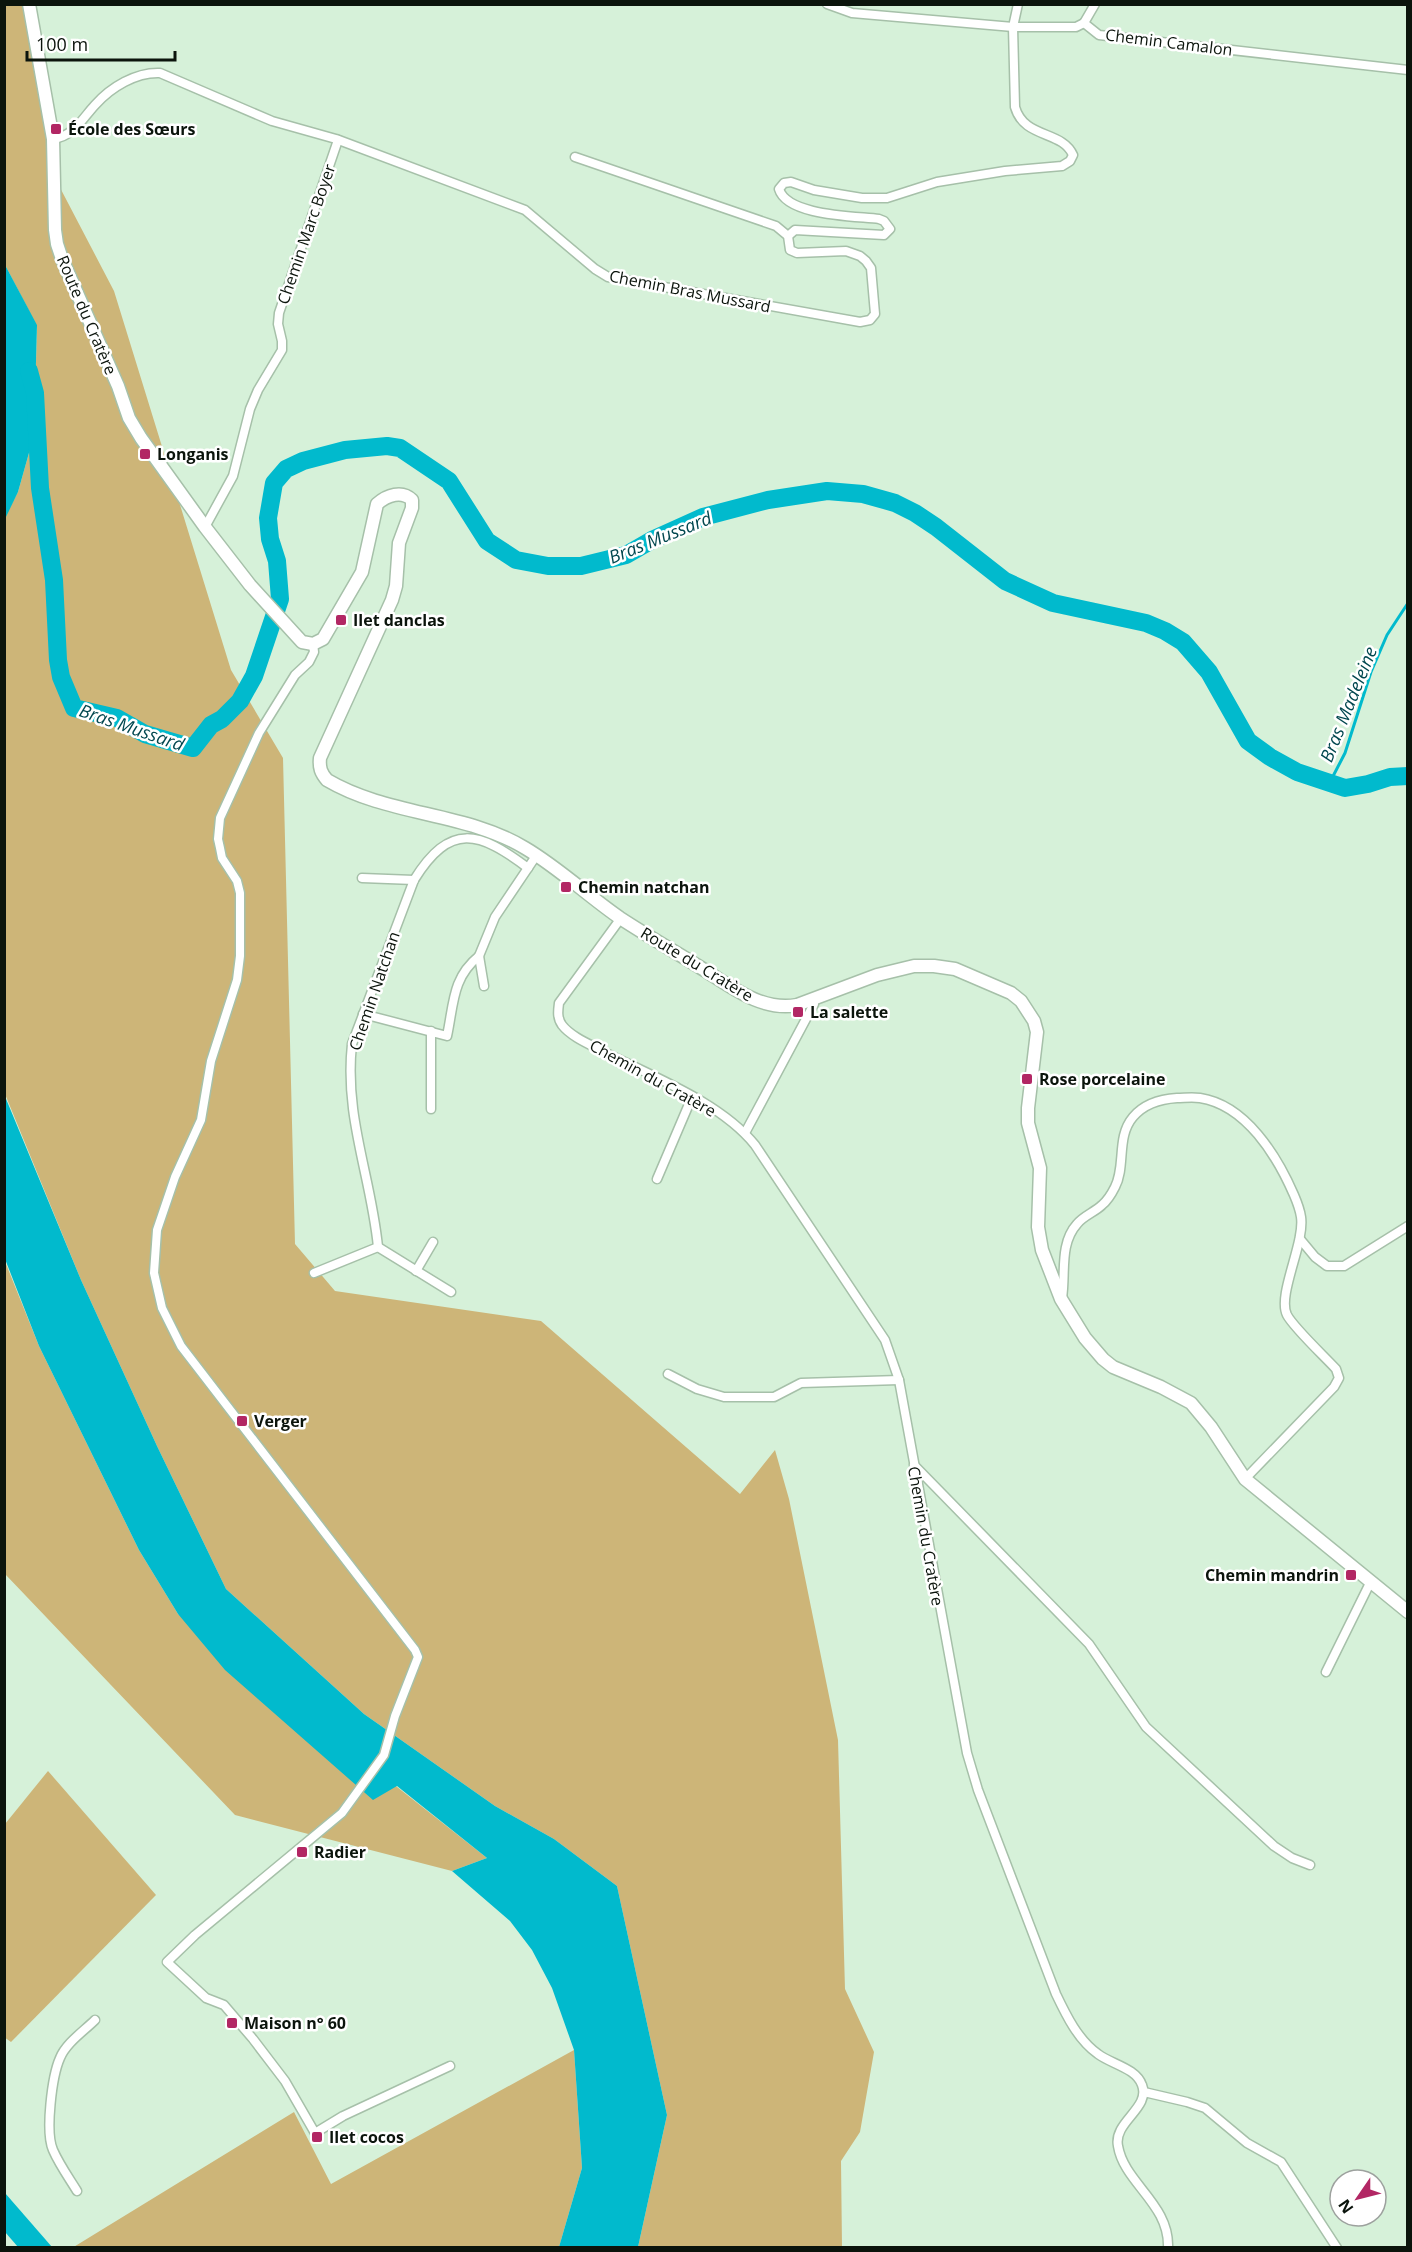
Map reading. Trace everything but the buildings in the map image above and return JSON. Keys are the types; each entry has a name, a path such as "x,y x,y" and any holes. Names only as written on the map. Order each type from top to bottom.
{"street":[{"name":"Route du Cratère","path":"29,4 53,139 55,230 62,260 118,386 129,418 205,527 250,585 302,642 313,644 323,639 362,572 377,504 400,493 412,500 412,508 398,551 396,586 392,600 324,747 319,766 321,773 327,780 358,794 388,805 490,831 525,848 621,918 743,994 768,1005 785,1007 813,1000 878,975 914,966 955,969 1011,993 1021,1001 1034,1021 1037,1032 1028,1123 1040,1168 1038,1227 1042,1250 1061,1299 1085,1338 1113,1367 1161,1387 1191,1403 1207,1421 1245,1479 1407,1612"},
{"name":"Chemin Camalon","path":"827,4 852,13 1013,27 1076,27 1084,23 1099,34 1407,70"},
{"path":"788,236 795,230 884,235 890,230 884,221 879,219 817,212 788,202 779,189 784,183 791,182 814,190 862,198 887,198 937,182 1005,171 1062,166 1070,161 1073,155 1070,148 1029,127 1017,115 1013,27 1018,4"},
{"path":"1084,23 1095,4"},
{"name":"Chemin Bras Mussard","path":"53,139 66,136 97,102 134,76 147,72 160,73 272,121 338,140 525,210 595,269 608,277 860,322 872,319 876,308 871,268 860,256 846,251 796,253 790,250 788,236 776,226 575,158"},
{"name":"Chemin Marc Boyer","path":"205,527 233,476 250,409 258,390 282,350 278,324 279,313 338,140"},
{"path":"313,644 314,652 285,691 259,734 220,818 218,839 222,858 237,882 240,893 240,956 237,980 211,1060 201,1120 175,1177 157,1230 154,1273 162,1308 181,1346 415,1650 418,1657 395,1716 384,1755 342,1813 195,1935 167,1962 206,1998 224,2005 285,2081 315,2133 343,2116 450,2066"},
{"name":"Chemin Natchan","path":"378,1247 351,1102 349,1070 352,1044 414,880 426,860 439,847 453,840 482,840 502,848 528,868"},
{"path":"363,1014 447,1036 458,981 463,971 479,956 495,917 536,856"},
{"path":"362,878 414,880"},
{"name":"Chemin du Cratère","path":"621,918 559,1003 557,1014 562,1025 582,1040 692,1097 745,1133 885,1340 899,1380 959,1718 978,1790 1065,2013 1087,2044 1098,2054 1133,2074 1142,2084 1144,2092"},
{"path":"479,956 484,986"},
{"path":"745,1133 814,1004 813,1000"},
{"path":"430,1031 431,1109"},
{"path":"657,1179 692,1097"},
{"path":"1061,1299 1065,1282 1065,1254 1069,1236 1077,1223 1104,1204 1117,1184 1125,1129 1133,1117 1146,1105 1164,1099 1200,1098 1220,1105 1247,1124 1259,1136 1295,1196 1301,1217 1300,1239 1284,1302 1287,1314 1336,1369 1338,1378 1334,1387 1245,1479"},
{"path":"1300,1239 1315,1257 1327,1266 1344,1266 1407,1226"},
{"path":"416,1271 433,1242"},
{"path":"314,1273 378,1247 451,1292"},
{"path":"668,1374 697,1389 724,1397 774,1397 801,1383 899,1380"},
{"path":"914,1465 1089,1644 1146,1727 1274,1846 1292,1858 1310,1865"},
{"path":"1326,1672 1371,1581"},
{"path":"77,2191 53,2150 49,2130 49,2112 60,2058 66,2048 95,2020"},
{"path":"1168,2247 1166,2227 1159,2212 1127,2167 1117,2145 1119,2131 1137,2108 1144,2092 1205,2108 1247,2143 1281,2162 1337,2247"}],"shaded area":[{"path":"28,4 56,180 114,291 231,670 283,758 295,1244 335,1291 541,1321 740,1494 775,1450 789,1499 838,1740 845,1989 874,2052 860,2132 841,2161 842,2247 638,2247 667,2115 617,1886 554,1839 495,1806 364,1714 226,1589 81,1280 5,1094 4,519 18,492 34,435 37,326 4,263 5,5"},
{"path":"4,1259 39,1346 139,1550 178,1614 487,1858 452,1871 235,1815 5,1574"},
{"path":"48,1771 156,1895 11,2042 4,2037 5,1824"},
{"path":"574,2050 582,2168 559,2247 72,2248 294,2112 331,2184"}],"water":[{"path":"4,263 37,325 34,435 18,492 5,519"},
{"path":"4,1094 81,1280 226,1589 364,1714 495,1806 554,1839 617,1886 667,2115 638,2247 559,2247 582,2168 574,2050 552,1988 532,1950 510,1921 452,1871 487,1858 397,1786 373,1800 225,1670 178,1614 139,1550 39,1346 5,1259"},
{"path":"4,2193 52,2247 18,2247 5,2232"}],"waterway":[{"name":"Bras Mussard","path":"29,371 35,393 40,488 54,580 61,677 74,708 117,718 145,734 193,748 211,725 222,719 240,701 254,676 280,599 277,561 270,539 268,518 274,483 286,469 303,461 345,450 387,446 400,448 449,481 487,541 516,560 548,566 581,566 626,555 652,540 703,517 768,500 827,491 863,494 895,503 936,527 1005,581 1053,603 1146,623 1183,642 1209,672 1248,741 1297,772 1345,788 1390,777 1408,776"},
{"name":"Bras Madeleine","path":"1329,784 1345,753 1371,672 1387,635 1408,603"}],"place":[{"name":"École des Sœurs","path":"56,129"},
{"name":"Longanis","path":"145,454"},
{"name":"Ilet danclas","path":"341,620"},
{"name":"Chemin natchan","path":"566,887"},
{"name":"La salette","path":"798,1012"},
{"name":"Rose porcelaine","path":"1027,1079"},
{"name":"Verger","path":"242,1421"},
{"name":"Chemin mandrin","path":"1351,1575"},
{"name":"Radier","path":"302,1852"},
{"name":"Maison n° 60","path":"232,2023"},
{"name":"Ilet cocos","path":"317,2137"}]}
